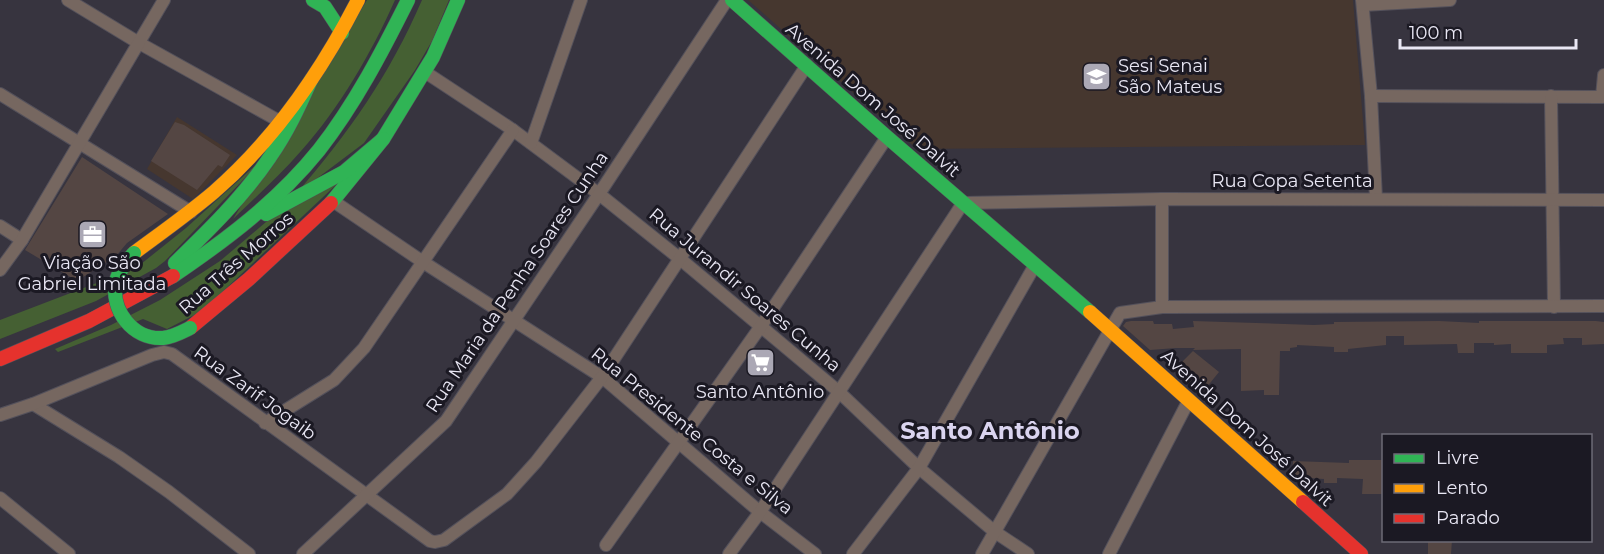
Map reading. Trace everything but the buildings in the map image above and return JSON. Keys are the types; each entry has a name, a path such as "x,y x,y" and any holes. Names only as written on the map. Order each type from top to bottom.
{"main road":[{"path":"319,3 351,0"},
{"name":"Rua Três Morros","path":"358,0 342,33 281,122 231,176 192,212 134,253 121,268 115,294 118,309 126,323 141,334 164,338 190,328 249,279 333,201 383,139 425,72 458,0"},
{"path":"0,360 93,320 142,295 193,264 238,229 288,184 333,131 361,89 408,0"},
{"name":"Avenida Dom José Dalvit","path":"732,0 1110,329 1361,554"},
{"path":"319,3 342,33"},
{"path":"142,295 238,199 265,166 286,134 311,80"},
{"path":"238,229 344,172 383,139"}],"street":[{"path":"68,0 139,43 281,122"},
{"path":"0,270 22,240 164,0"},
{"path":"531,143 581,0"},
{"name":"Rua Maria da Penha Soares Cunha","path":"303,554 438,430 599,194 727,0"},
{"path":"1376,199 1371,96 1362,2 1450,0"},
{"path":"602,377 807,65"},
{"name":"Rua Jurandir Soares Cunha","path":"425,72 513,130 599,194 838,391 920,468 995,532 1028,554"},
{"path":"1371,96 1602,97 1604,75"},
{"path":"0,94 192,212"},
{"path":"1551,96 1554,307"},
{"path":"265,423 334,380 349,366 513,130"},
{"path":"606,546 761,326 887,137"},
{"path":"1162,200 1162,307"},
{"name":"Rua Copa Setenta","path":"981,203 1162,200 1604,200"},
{"name":"Rua Presidente Costa e Silva","path":"333,201 602,377 760,512 815,554"},
{"path":"729,554 760,512 963,203"},
{"name":"Avenida Dom José Dalvit","path":"963,203 981,203"},
{"path":"0,226 22,240"},
{"path":"854,554 920,468 1035,265"},
{"path":"982,554 1120,312 1162,307 1604,306"},
{"name":"Rua Zarif Jogaib","path":"0,415 33,404 152,355 164,352 171,354 430,541 439,542 507,494 536,462 602,377"},
{"path":"1109,554 1189,400"},
{"path":"33,404 128,463 249,554"},
{"path":"0,498 69,554"}],"shaded area":[{"name":"Sesi Senai São Mateus","path":"748,0 1353,0 1365,145 917,149"},
{"path":"177,117 237,155 193,199 147,169"}],"green space":[{"path":"367,0 395,0 354,79 315,135 233,219"},
{"path":"422,0 449,0 432,41 415,70 364,143 295,195 333,149 382,79"},
{"path":"269,153 156,268 96,301 0,339 0,320 136,268 186,228"},
{"path":"338,183 202,311 167,329 143,319 58,352 55,349 111,325 160,300 220,261 266,222"}],"traffic: fast":[{"path":"313,0 325,7 342,33"},
{"path":"173,276 251,219 303,169 356,96 408,0"},
{"path":"331,203 383,139 433,57 458,0"},
{"path":"732,0 1090,312"},
{"path":"175,263 225,213 260,172 287,129 311,80"},
{"path":"266,214 344,172 383,139"},
{"path":"134,253 121,269 116,281 117,302 126,321 142,334 152,337 170,337 190,328"}],"traffic: slow":[{"path":"134,253 214,192 257,150 277,127 312,78 358,0"},
{"path":"1090,312 1303,502"}],"traffic: jam":[{"path":"190,328 249,279 331,203"},
{"path":"0,359 89,321 173,276"},
{"path":"1303,502 1361,554"}],"place":[{"name":"Sesi Senai São Mateus","path":"1097,76"},
{"name":"Viação São Gabriel Limitada","path":"92,234"},
{"name":"Santo Antônio","path":"760,363"}],"district":[{"name":"Santo Antônio","path":"990,431"}]}
